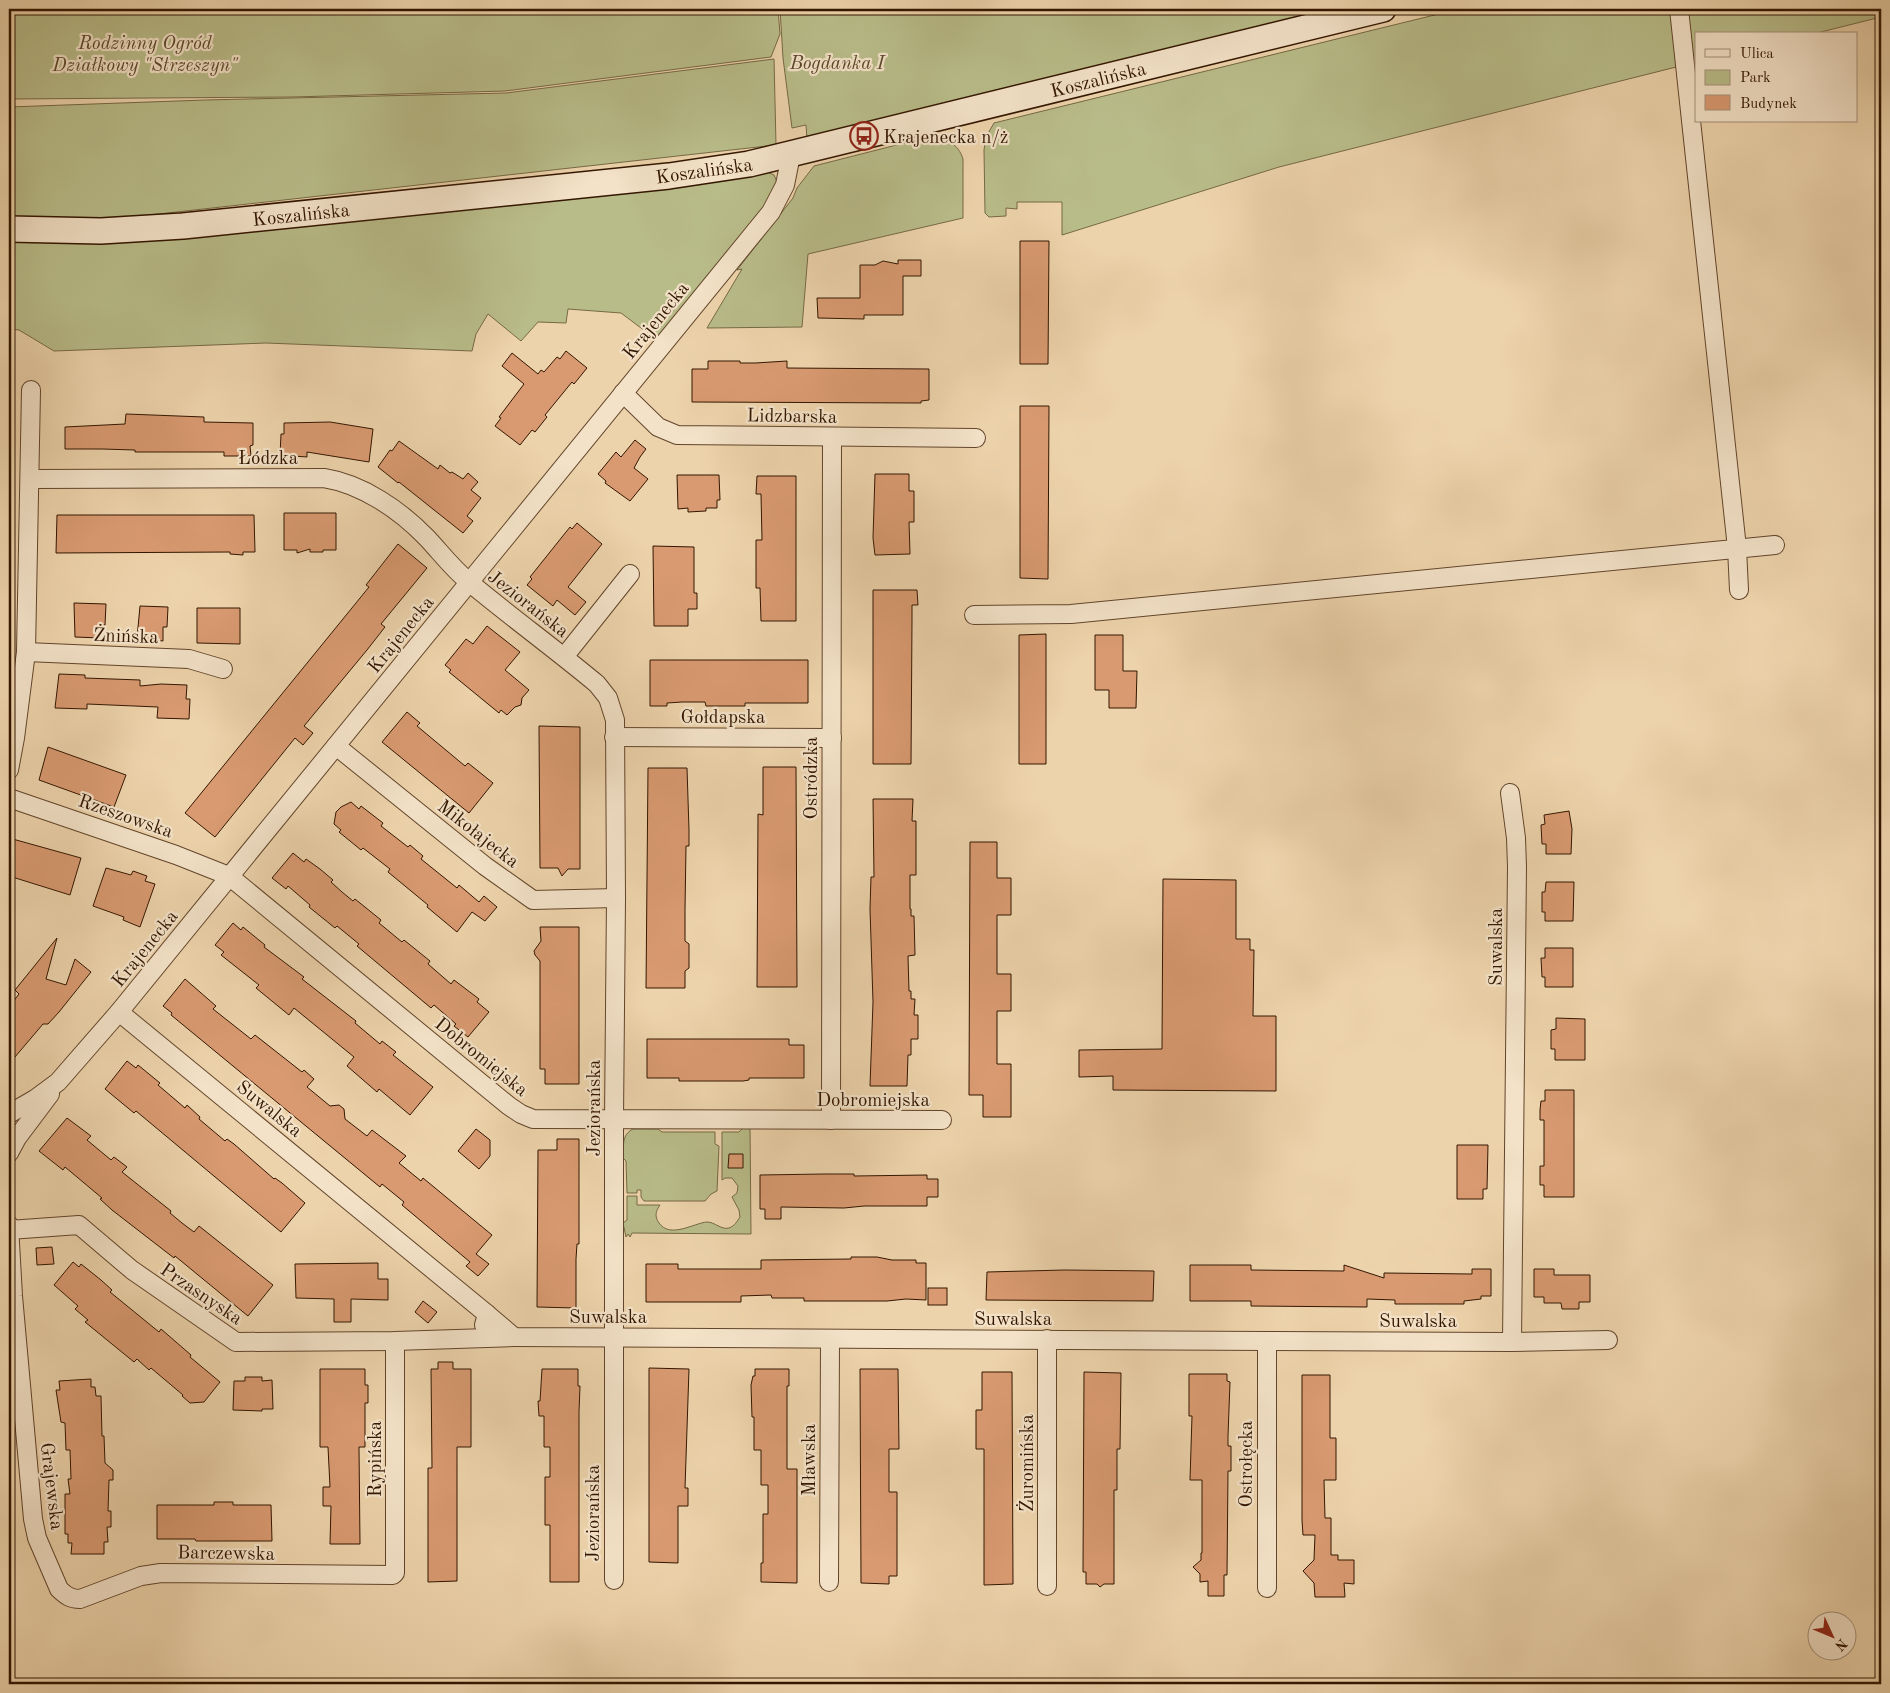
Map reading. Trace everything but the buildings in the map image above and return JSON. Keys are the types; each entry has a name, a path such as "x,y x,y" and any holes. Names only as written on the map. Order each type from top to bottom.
{"street":[{"name":"Koszalińska","path":"9,229 102,231 183,226 669,176 749,164 1382,9"},
{"path":"1679,9 1737,548 1739,590"},
{"name":"Krajenecka","path":"9,1114 35,1099 58,1082 119,1012 336,746 776,204 785,185 791,155"},
{"path":"9,770 26,652 32,390"},
{"name":"Lidzbarska","path":"623,393 658,427 677,435 976,438"},
{"name":"Ostródzka","path":"831,1120 832,437"},
{"name":"Łódzka","path":"30,479 324,478 339,481 373,496 410,522 459,574 469,582"},
{"path":"974,615 1071,614 1775,545"},
{"name":"Jeziorańska","path":"564,657 630,574"},
{"name":"Jeziorańska","path":"469,582 597,684 608,698 615,720 614,1580"},
{"name":"Żnińska","path":"26,652 190,659 223,669"},
{"name":"Gołdapska","path":"614,737 832,738"},
{"name":"Mikołajecka","path":"336,746 485,866 533,900 616,898"},
{"name":"Suwalska","path":"1510,793 1516,838 1517,867 1512,1342"},
{"name":"Rzeszowska","path":"9,798 176,855 229,876"},
{"name":"Dobromiejska","path":"229,876 521,1114 533,1119 942,1120"},
{"name":"Suwalska","path":"119,1012 514,1337"},
{"path":"9,1153 17,1138 58,1082"},
{"name":"Grajewska","path":"9,1225 32,1519 46,1561 59,1590 65,1595"},
{"name":"Przasnyska","path":"9,1230 79,1225 132,1270 236,1342 395,1341 480,1337"},
{"path":"480,1337 487,1314"},
{"name":"Suwalska","path":"480,1337 1512,1342 1608,1340"},
{"name":"Mławska","path":"829,1582 830,1339"},
{"name":"Żuromińska","path":"1047,1340 1047,1586"},
{"name":"Rypińska","path":"393,1576 395,1573 395,1341"},
{"name":"Ostrołęcka","path":"1266,1588 1267,1341"},
{"name":"Barczewska","path":"65,1595 72,1599 80,1599 141,1576 161,1573 393,1576"}],"green space":[{"name":"Rodzinny Ogród Działkowy \"Strzeszyn\"","path":"9,9 778,9 780,34 771,57 505,91 292,97 9,99"},
{"name":"Bogdanka I","path":"780,9 1331,9 807,140 806,125 792,128 783,58"},
{"path":"1459,9 1881,9 1881,17 1821,32 1695,32 1695,62 1279,167 1062,235 1062,202 1017,202 1017,209 1006,208 1006,216 989,217 985,213 984,150 986,137 994,123"},
{"path":"774,59 776,145 96,221 9,220 9,107 506,93"},
{"path":"932,136 951,143 958,149 963,159 963,218 808,254 802,327 707,328 742,269 737,270 793,198 797,188 814,166"},
{"path":"763,170 774,175 778,184 776,191 657,340 621,313 568,309 566,323 538,322 521,341 488,314 476,334 472,351 266,343 54,351 19,330 9,329 9,237"},
{"path":"745,1126 750,1126 751,1234 632,1233 630,1237 628,1234 626,1237 623,1223 627,1220 627,1196 637,1196 637,1205 660,1205 656,1218 664,1228 669,1230 682,1229 707,1222 726,1228 734,1225 740,1217 739,1210 732,1197 737,1193 738,1186 732,1178 722,1180 722,1132 739,1132"},
{"path":"633,1129 658,1129 662,1132 715,1132 715,1144 719,1146 717,1191 711,1194 705,1201 644,1201 641,1197 641,1190 637,1190 637,1193 627,1193 626,1161 623,1158 623,1145 627,1134"}],"place":[{"name":"Krajenecka n/ż","path":"864,136"}]}
